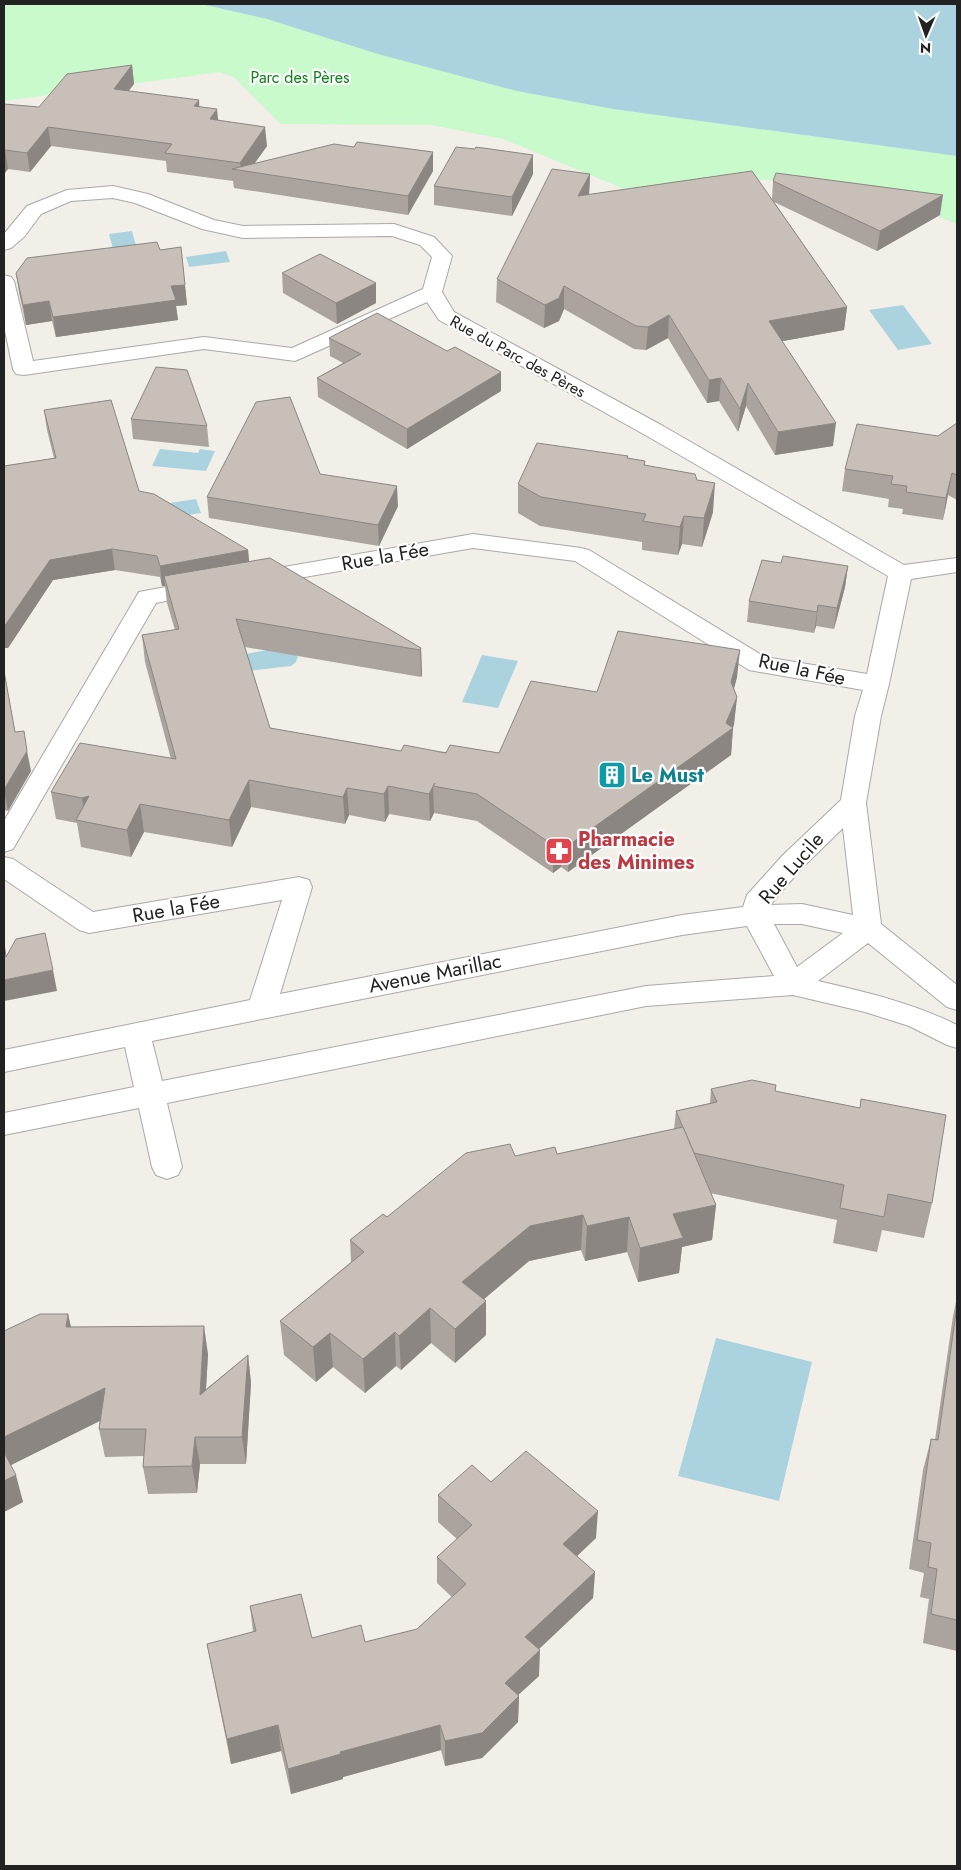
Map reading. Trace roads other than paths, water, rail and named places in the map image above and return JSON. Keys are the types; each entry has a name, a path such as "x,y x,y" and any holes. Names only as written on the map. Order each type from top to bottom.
{"street":[{"path":"4,244 17,233 34,210 67,196 113,192 141,198 209,225 243,232 394,230 427,241 442,256 432,292 295,355 204,343 24,369 4,281"},
{"name":"Rue du Parc des Pères","path":"432,292 446,316 655,431 900,573"},
{"name":"Rue la Fée","path":"4,843 147,596 473,541 581,555 758,664 877,684"},
{"path":"900,573 957,565"},
{"name":"Rue Lucile","path":"868,928 853,803 868,716 877,684 900,573"},
{"name":"Rue Lucile","path":"794,986 755,914 757,902 792,862 853,803"},
{"name":"Rue la Fée","path":"4,866 90,923 299,887 262,1008"},
{"name":"Avenue Marillac","path":"4,1061 682,925 755,914 802,914 868,928"},
{"path":"794,986 868,928 957,1000"},
{"path":"4,1124 646,996 794,986 865,1002 919,1018 957,1037"},
{"path":"136,1034 167,1166"}],"water":[{"path":"201,4 957,4 957,156 613,109 517,91 378,54 267,19"},
{"path":"132,231 139,257 114,253 109,234"},
{"path":"226,251 230,262 189,267 186,257"},
{"path":"903,305 932,344 898,350 869,310"},
{"path":"160,449 198,453 200,449 215,451 206,471 152,466"},
{"path":"196,499 201,513 147,521 143,507"},
{"path":"283,647 298,656 296,662 291,666 247,671 246,654"},
{"path":"482,655 518,661 498,708 462,702"},
{"path":"716,1338 812,1362 779,1501 678,1476"}],"place":[{"name":"Le Must","path":"612,775"},
{"name":"Pharmacie des Minimes","path":"559,851"}],"park label":[{"name":"Parc des Pères","path":"300,77"}]}
